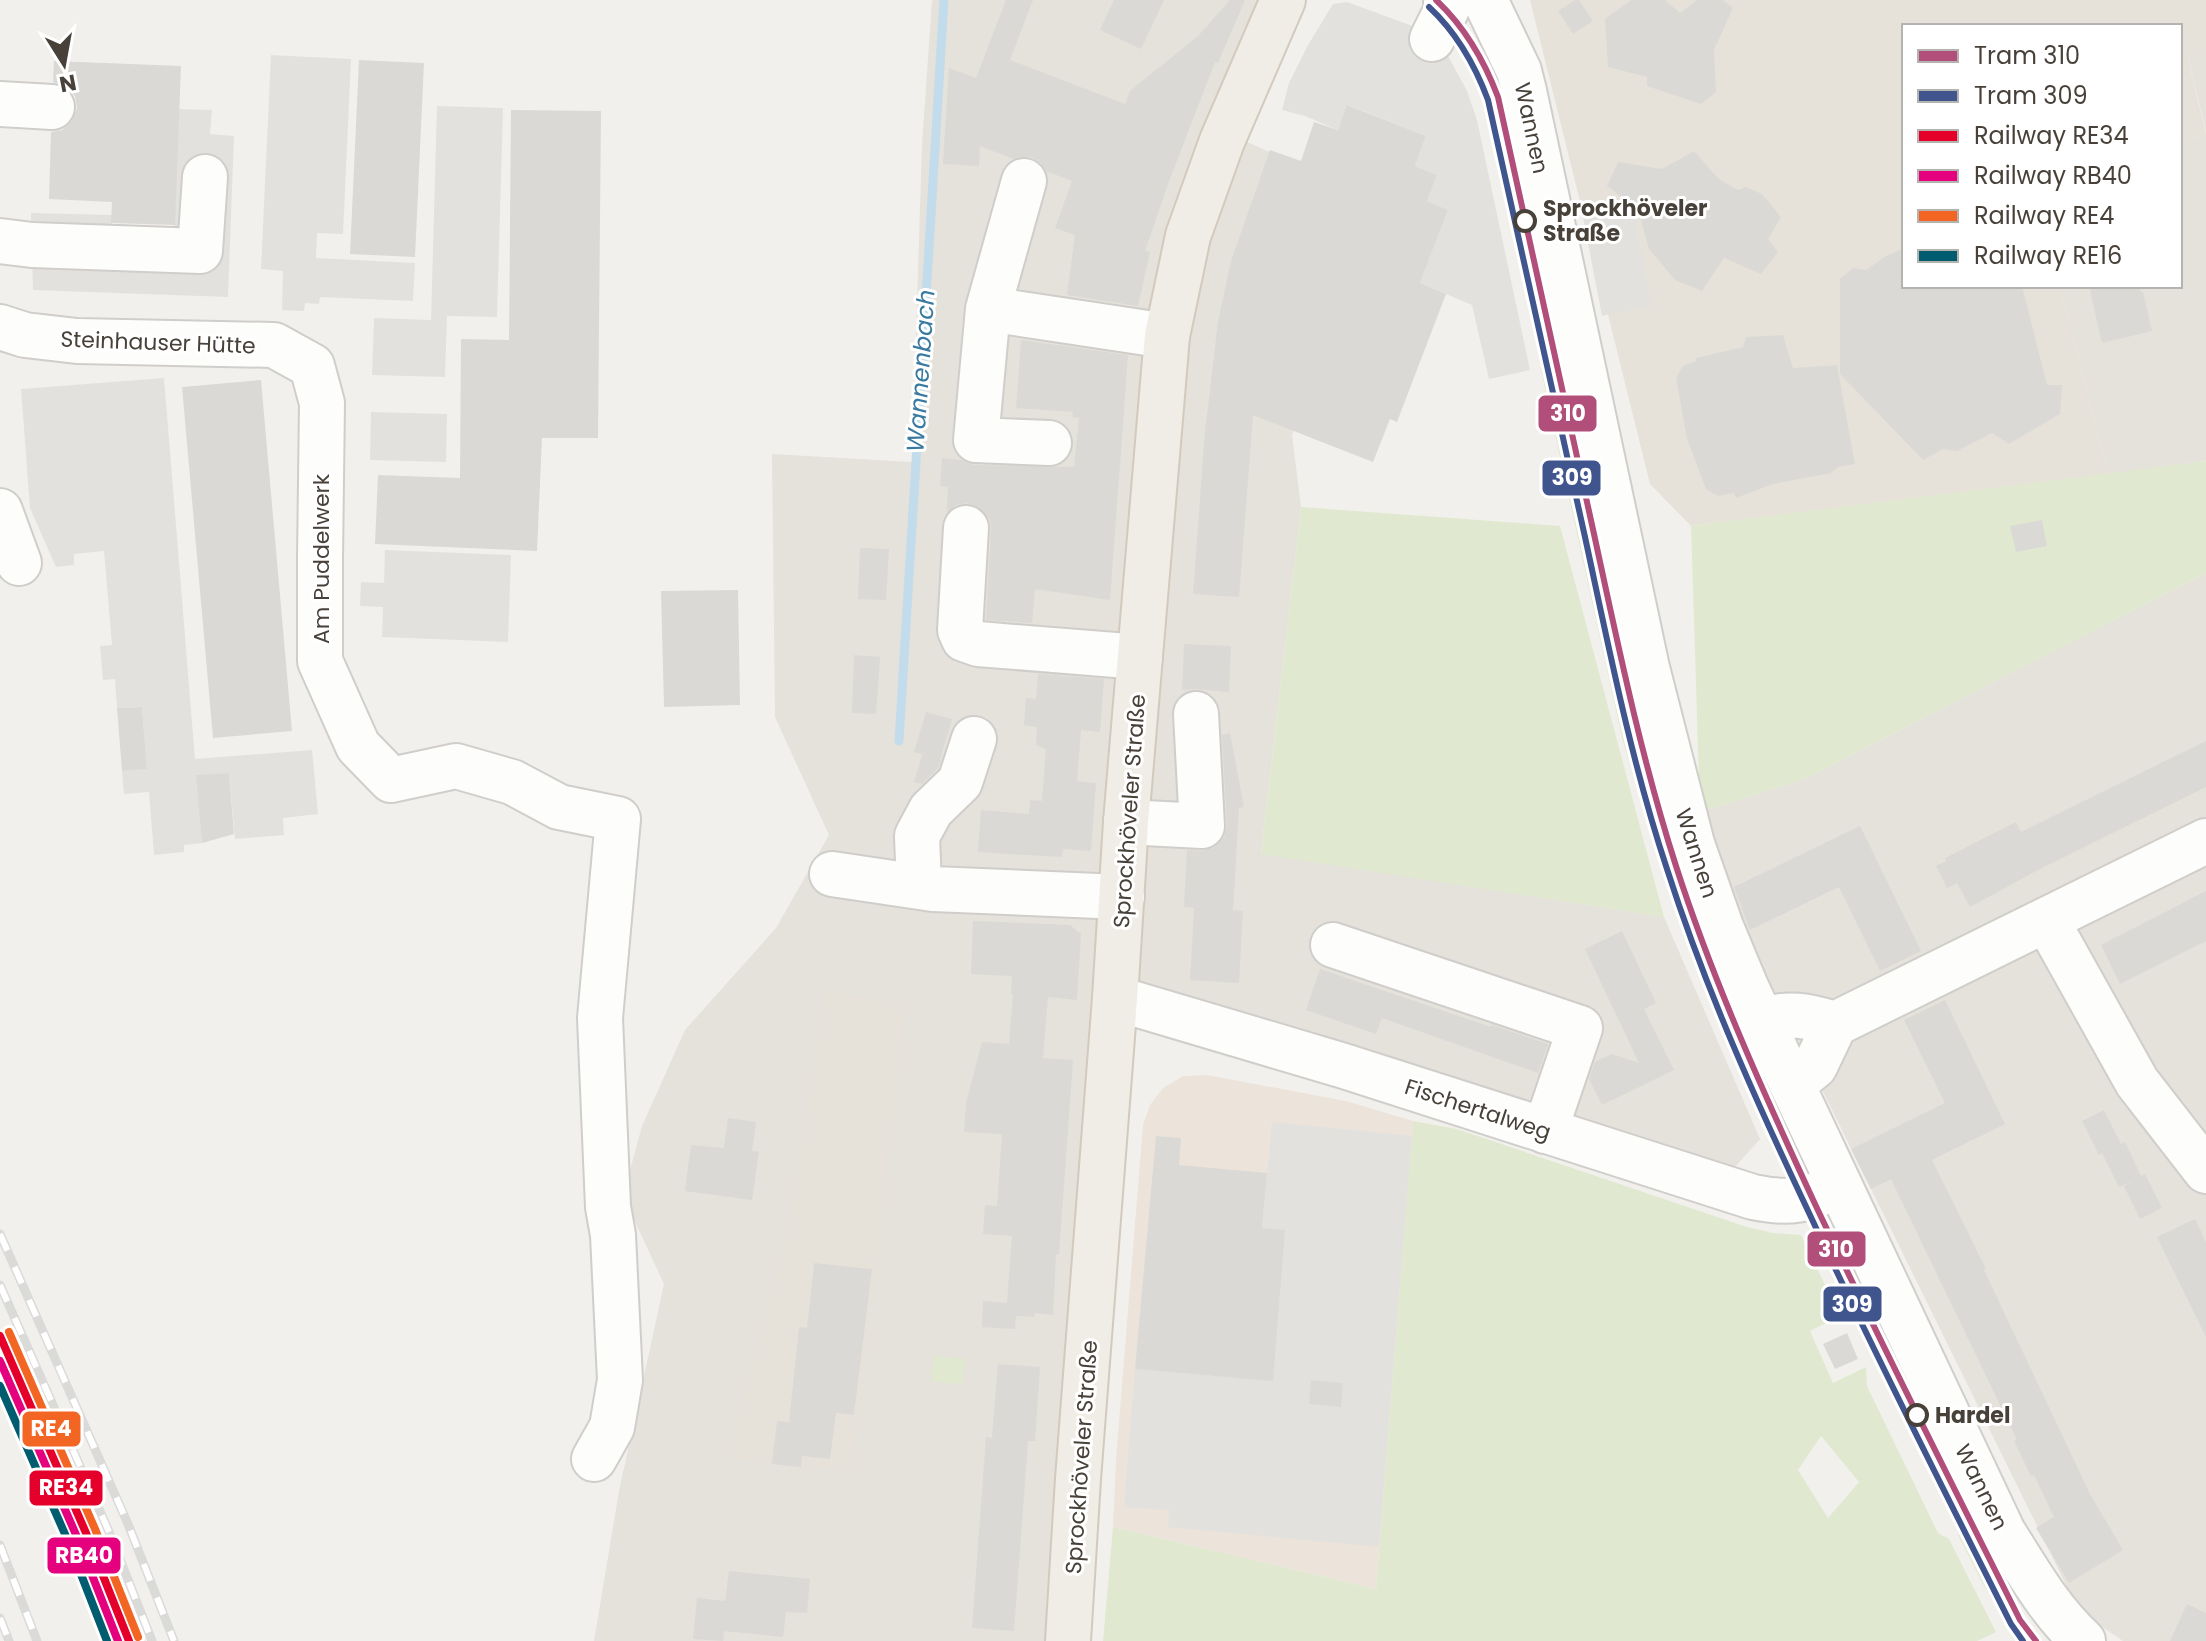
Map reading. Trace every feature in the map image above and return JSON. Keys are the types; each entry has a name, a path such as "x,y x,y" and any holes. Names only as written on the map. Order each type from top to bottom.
{"main road":[{"name":"Sprockhöveler Straße","path":"1068,1641 1126,822 1167,336 1188,236 1222,141 1283,0"}],"street":[{"name":"Wannen","path":"1447,8 1519,71 1643,652 1692,844 1721,927 1761,1021 2003,1532 2028,1574 2067,1626 2083,1641"},
{"path":"0,104 52,107"},
{"path":"0,241 200,251 205,177"},
{"path":"1024,181 988,309 976,440 1049,443"},
{"path":"988,309 1167,336"},
{"name":"Steinhauser Hütte","path":"0,327 25,335 77,341 274,345 312,366"},
{"name":"Am Puddelwerk","path":"312,366 322,403 320,661 358,746 391,780 456,766 512,782 559,807 618,819 600,1018 608,1207 613,1235 620,1380 612,1427 594,1459"},
{"path":"0,511 19,563"},
{"path":"966,528 960,630 964,639 978,644 1140,657"},
{"path":"1126,822 1202,826 1196,714"},
{"path":"919,886 917,836 931,810 960,782 974,739"},
{"path":"1792,1085 1815,1066 1835,1024 2206,841"},
{"path":"832,874 933,889 1122,897"},
{"path":"2047,921 2137,1082 2206,1171"},
{"path":"1333,945 1580,1028 1545,1131"},
{"name":"Fischertalweg","path":"1115,998 1344,1066 1722,1188 1777,1202 1791,1202 1840,1186"},
{"path":"1761,1021 1777,1015 1797,1015 1835,1024"}],"shaded area":[{"path":"932,0 1262,0 1208,125 1331,179 1344,273 1292,435 1301,507 1261,853 1664,917 1760,1139 1735,1167 1101,975 1047,1641 594,1641 619,1491 664,1284 623,1196 642,1126 685,1030 776,928 829,835 775,717 772,454 912,462 922,145"},
{"path":"1530,0 2206,0 2206,46 2188,58 2206,134 2182,140 2182,24 1902,24 1902,288 2061,288 2108,474 1691,526 1650,484"},
{"path":"1347,2 1418,28 1447,54 1467,91 1477,120 1530,370 1489,379 1472,305 1420,283 1448,210 1427,201 1437,175 1415,166 1426,136 1348,105 1338,130 1282,110 1289,83 1308,45 1333,4"},
{"path":"2206,46 2206,132 2188,57"},
{"path":"271,55 351,59 343,234 317,233 316,258 415,263 413,301 320,297 319,304 305,303 304,311 282,310 283,271 261,269"},
{"path":"437,106 503,108 497,317 447,316 445,377 372,375 374,318 431,320"},
{"path":"179,109 212,110 210,134 234,136 228,297 33,290 31,213 112,215 112,224 174,227"},
{"path":"2206,134 2206,461 2108,474 2061,288 2182,288 2182,140"},
{"path":"1633,207 1652,306 1602,316 1583,217"},
{"path":"164,378 195,759 312,750 318,814 283,818 284,835 235,839 229,773 197,776 202,843 184,845 184,852 154,855 149,792 124,794 122,771 147,769 142,707 117,708 115,679 103,680 100,646 112,645 104,551 74,554 74,565 56,567 30,508 21,389"},
{"path":"371,412 447,414 446,462 370,460"},
{"path":"385,550 511,555 508,642 382,637 383,607 360,606 361,582 384,583"},
{"path":"2206,573 2206,1641 2123,1641 2079,1611 1709,855 1700,812 1805,779"},
{"path":"826,991 906,1005 852,1471 731,1459 733,1437 788,1233"},
{"path":"1207,1075 1346,1101 1413,1121 1376,1589 1113,1527 1143,1125 1150,1105 1163,1088 1183,1076"},
{"path":"1272,1122 1412,1136 1379,1547 1168,1527 1169,1510 1124,1507 1135,1369 1272,1381 1285,1230 1262,1228"}],"green space":[{"path":"1548,360 1652,809 1674,880 1726,1020 1788,1159 1779,1161 1719,1023 1643,810 1622,738 1541,370"},
{"path":"2206,461 2206,573 1805,779 1700,812 1691,526"},
{"path":"1301,507 1560,526 1664,917 1261,854"},
{"path":"1413,1121 1457,1129 1747,1227 1801,1235 1840,1316 1810,1331 1833,1383 1866,1367 1867,1386 1938,1533 1949,1539 1996,1632 1977,1641 1103,1641 1113,1527 1376,1589","holes":["1821,1436 1859,1482 1828,1518 1798,1470"]},
{"path":"933,1356 965,1359 962,1384 931,1381"},
{"path":"1963,1524 2027,1641 2017,1641 1984,1586 1958,1535"}],"building":[{"path":"1006,0 1033,0 1010,60 1125,104 1130,91 1198,36 1230,0 1245,0 1218,63 1215,62 1168,184 1145,251 1150,252 1138,306 1067,295 1075,235 1055,228 1072,181 1046,171 1041,163 1031,157 1014,159 980,146 979,166 943,164 949,68 976,78"},
{"path":"1114,0 1164,0 1141,49 1100,30"},
{"path":"1579,0 1593,21 1573,34 1558,11"},
{"path":"1631,0 1665,0 1680,13 1697,0 1723,0 1733,8 1714,50 1716,92 1701,104 1647,86 1647,77 1608,67 1605,19"},
{"path":"359,60 424,63 415,257 350,254"},
{"path":"54,61 181,66 175,225 111,223 112,202 49,199 51,132 62,130 72,121 77,108 75,96 66,87 53,82"},
{"path":"1347,105 1426,136 1415,166 1437,175 1427,201 1448,210 1420,283 1446,294 1397,422 1390,419 1373,462 1253,415 1239,597 1193,594 1205,432 1218,322 1231,261 1270,150 1301,161 1314,122 1338,130"},
{"path":"511,110 601,111 598,438 542,438 537,551 375,544 378,475 460,478 461,339 509,340"},
{"path":"1694,151 1719,179 1738,190 1745,187 1762,194 1781,217 1768,239 1778,252 1761,274 1724,258 1702,291 1675,280 1649,249 1638,210 1607,186 1618,162 1662,169"},
{"path":"1902,249 1902,288 2023,288 2047,385 2062,385 2060,414 2009,444 1992,433 1957,451 1943,449 1923,460 1840,374 1840,279 1853,268 1866,270"},
{"path":"2089,288 2140,288 2152,331 2102,343"},
{"path":"1783,335 1793,368 1837,365 1855,464 1838,467 1831,473 1773,484 1736,498 1734,493 1718,496 1706,489 1687,439 1676,378 1683,366 1696,361 1696,358 1743,347 1746,337"},
{"path":"1021,340 1128,355 1110,600 1035,589 1032,623 986,620 989,518 980,508 968,503 956,505 947,513 948,487 940,486 942,458 975,465 1074,467 1079,418 1072,417 1073,412 1016,408"},
{"path":"261,380 292,731 213,738 182,387"},
{"path":"2042,520 2047,546 2016,552 2010,526"},
{"path":"860,548 889,549 886,600 858,599"},
{"path":"738,590 740,705 664,707 661,591"},
{"path":"1184,644 1231,646 1229,692 1182,690"},
{"path":"854,655 880,657 876,714 852,713"},
{"path":"1038,674 1104,679 1100,732 1081,730 1077,781 1096,783 1091,851 1063,849 1062,857 978,852 981,810 1029,814 1030,800 1042,801 1046,749 1036,745 1037,727 1024,725 1026,698 1036,699"},
{"path":"142,707 147,769 122,771 117,708"},
{"path":"926,712 952,719 940,760 914,752"},
{"path":"1230,733 1244,807 1239,808 1233,910 1243,911 1239,983 1190,980 1194,908 1184,907 1187,850 1213,848 1224,837 1227,825 1222,735"},
{"path":"2206,741 2206,787 1970,907 1957,883 1947,888 1936,866 1946,861 1945,858 2016,822 2021,832"},
{"path":"922,755 941,760 938,768 922,784 914,782"},
{"path":"229,773 234,834 202,843 196,775"},
{"path":"1860,826 1921,951 1880,971 1839,887 1750,930 1734,887"},
{"path":"2206,891 2206,941 2120,984 2101,945"},
{"path":"973,921 1070,925 1081,934 1077,1000 1048,997 1043,1058 1073,1060 1053,1315 1035,1313 1035,1317 1016,1316 1015,1329 982,1327 983,1301 1007,1303 1012,1236 983,1234 985,1205 997,1206 1002,1134 964,1132 966,1103 982,1042 1009,1044 1012,976 971,974"},
{"path":"1622,931 1656,1003 1644,1009 1674,1070 1602,1105 1589,1079 1595,1062 1612,1054 1639,1063 1585,949"},
{"path":"1320,969 1548,1044 1538,1073 1382,1018 1376,1034 1306,1010"},
{"path":"1945,1000 2005,1124 1932,1160 2090,1494 2123,1550 2069,1583 2036,1528 2054,1517 2014,1441 2017,1440 1891,1179 1871,1189 1851,1149 1945,1103 1904,1020"},
{"path":"2104,1110 2121,1144 2125,1142 2141,1176 2145,1174 2162,1208 2140,1219 2124,1186 2135,1180 2119,1187 2082,1121"},
{"path":"728,1118 756,1122 752,1151 759,1152 752,1200 685,1191 691,1145 724,1148"},
{"path":"1156,1136 1181,1138 1179,1165 1267,1173 1262,1228 1285,1230 1273,1381 1135,1369"},
{"path":"2195,1219 2206,1242 2206,1337 2157,1237"},
{"path":"814,1263 872,1269 854,1415 836,1413 830,1459 802,1456 801,1467 772,1464 777,1421 789,1422 799,1327 807,1328"},
{"path":"1847,1333 1858,1359 1835,1369 1823,1344"},
{"path":"998,1364 1040,1367 1035,1441 1028,1441 1014,1631 972,1628 986,1437 992,1438"},
{"path":"1311,1380 1343,1383 1341,1407 1309,1404"},
{"path":"729,1571 810,1579 807,1613 786,1612 783,1637 724,1631 723,1641 693,1639 697,1598 725,1601"},
{"path":"2187,1604 2206,1613 2206,1641 2170,1641"}],"waterway":[{"name":"Wannenbach","path":"899,741 944,0"}],"railway":[{"path":"0,1234 128,1524 174,1641"},
{"path":"0,1285 110,1534 152,1641"},
{"path":"0,1545 37,1641"},
{"path":"0,1618 9,1641"}],"tram line":[{"name":"310","path":"1436,0 1473,45 1498,97 1631,701 1663,825 1706,952 1758,1079 1840,1256 2020,1620 2036,1641"},
{"name":"309","path":"1429,7 1464,50 1488,100 1642,787 1698,958 1790,1173 1909,1420 2011,1624 2023,1641"}],"rail line":[{"name":"RE4","path":"9,1332 95,1529 138,1637"},
{"name":"RE34","path":"0,1336 86,1533 129,1641"},
{"name":"RB40","path":"0,1361 77,1537 118,1641"},
{"name":"RE16","path":"0,1386 68,1541 107,1641"}],"place":[{"name":"Sprockhöveler Straße","path":"1525,221"},
{"name":"Hardel","path":"1917,1415"}]}
